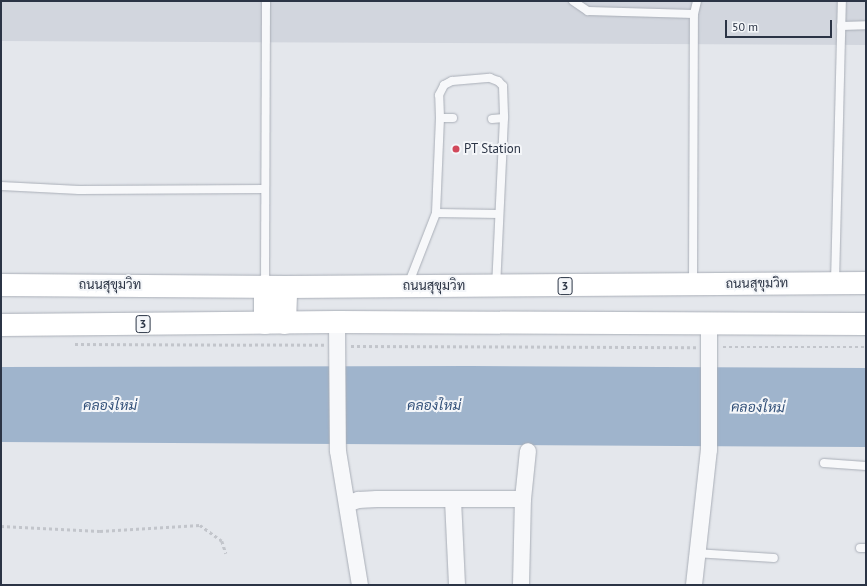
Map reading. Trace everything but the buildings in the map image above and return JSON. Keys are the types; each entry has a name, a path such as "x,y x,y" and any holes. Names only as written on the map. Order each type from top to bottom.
{"highway":[{"name":"ถนนสุขุมวิท","path":"1,285 496,286 866,283"},
{"path":"275,286 275,323"},
{"name":"3","path":"1,325 337,322 866,324"}],"street":[{"path":"337,322 338,451 360,585"},
{"path":"694,585 695,553 709,450 709,323"},
{"path":"521,585 523,499 528,451"},
{"path":"347,504 358,500 523,499"},
{"path":"453,500 457,585"}],"lane":[{"path":"266,1 265,189 275,286"},
{"path":"573,1 588,11 694,14"},
{"path":"692,285 694,14 697,1"},
{"path":"835,283 842,1"},
{"path":"841,26 866,25"},
{"path":"408,286 436,213 440,118 439,96 444,85 452,80 490,78 498,81 503,86 504,118 496,286"},
{"path":"440,118 453,118"},
{"path":"492,119 504,118"},
{"path":"1,186 79,190 265,189"},
{"path":"436,213 499,214"},
{"path":"824,463 866,466"},
{"path":"695,553 774,558"}],"path":[{"path":"73,344 710,354 866,347"},
{"path":"1,526 100,531 200,525 222,541 226,553"}],"shaded area":[{"path":"1,1 866,1 866,45 1,41"}],"water":[{"name":"คลองใหม่","path":"471,366 866,368 866,447 1,442 1,367"}],"place":[{"name":"PT Station","path":"456,149"}]}
